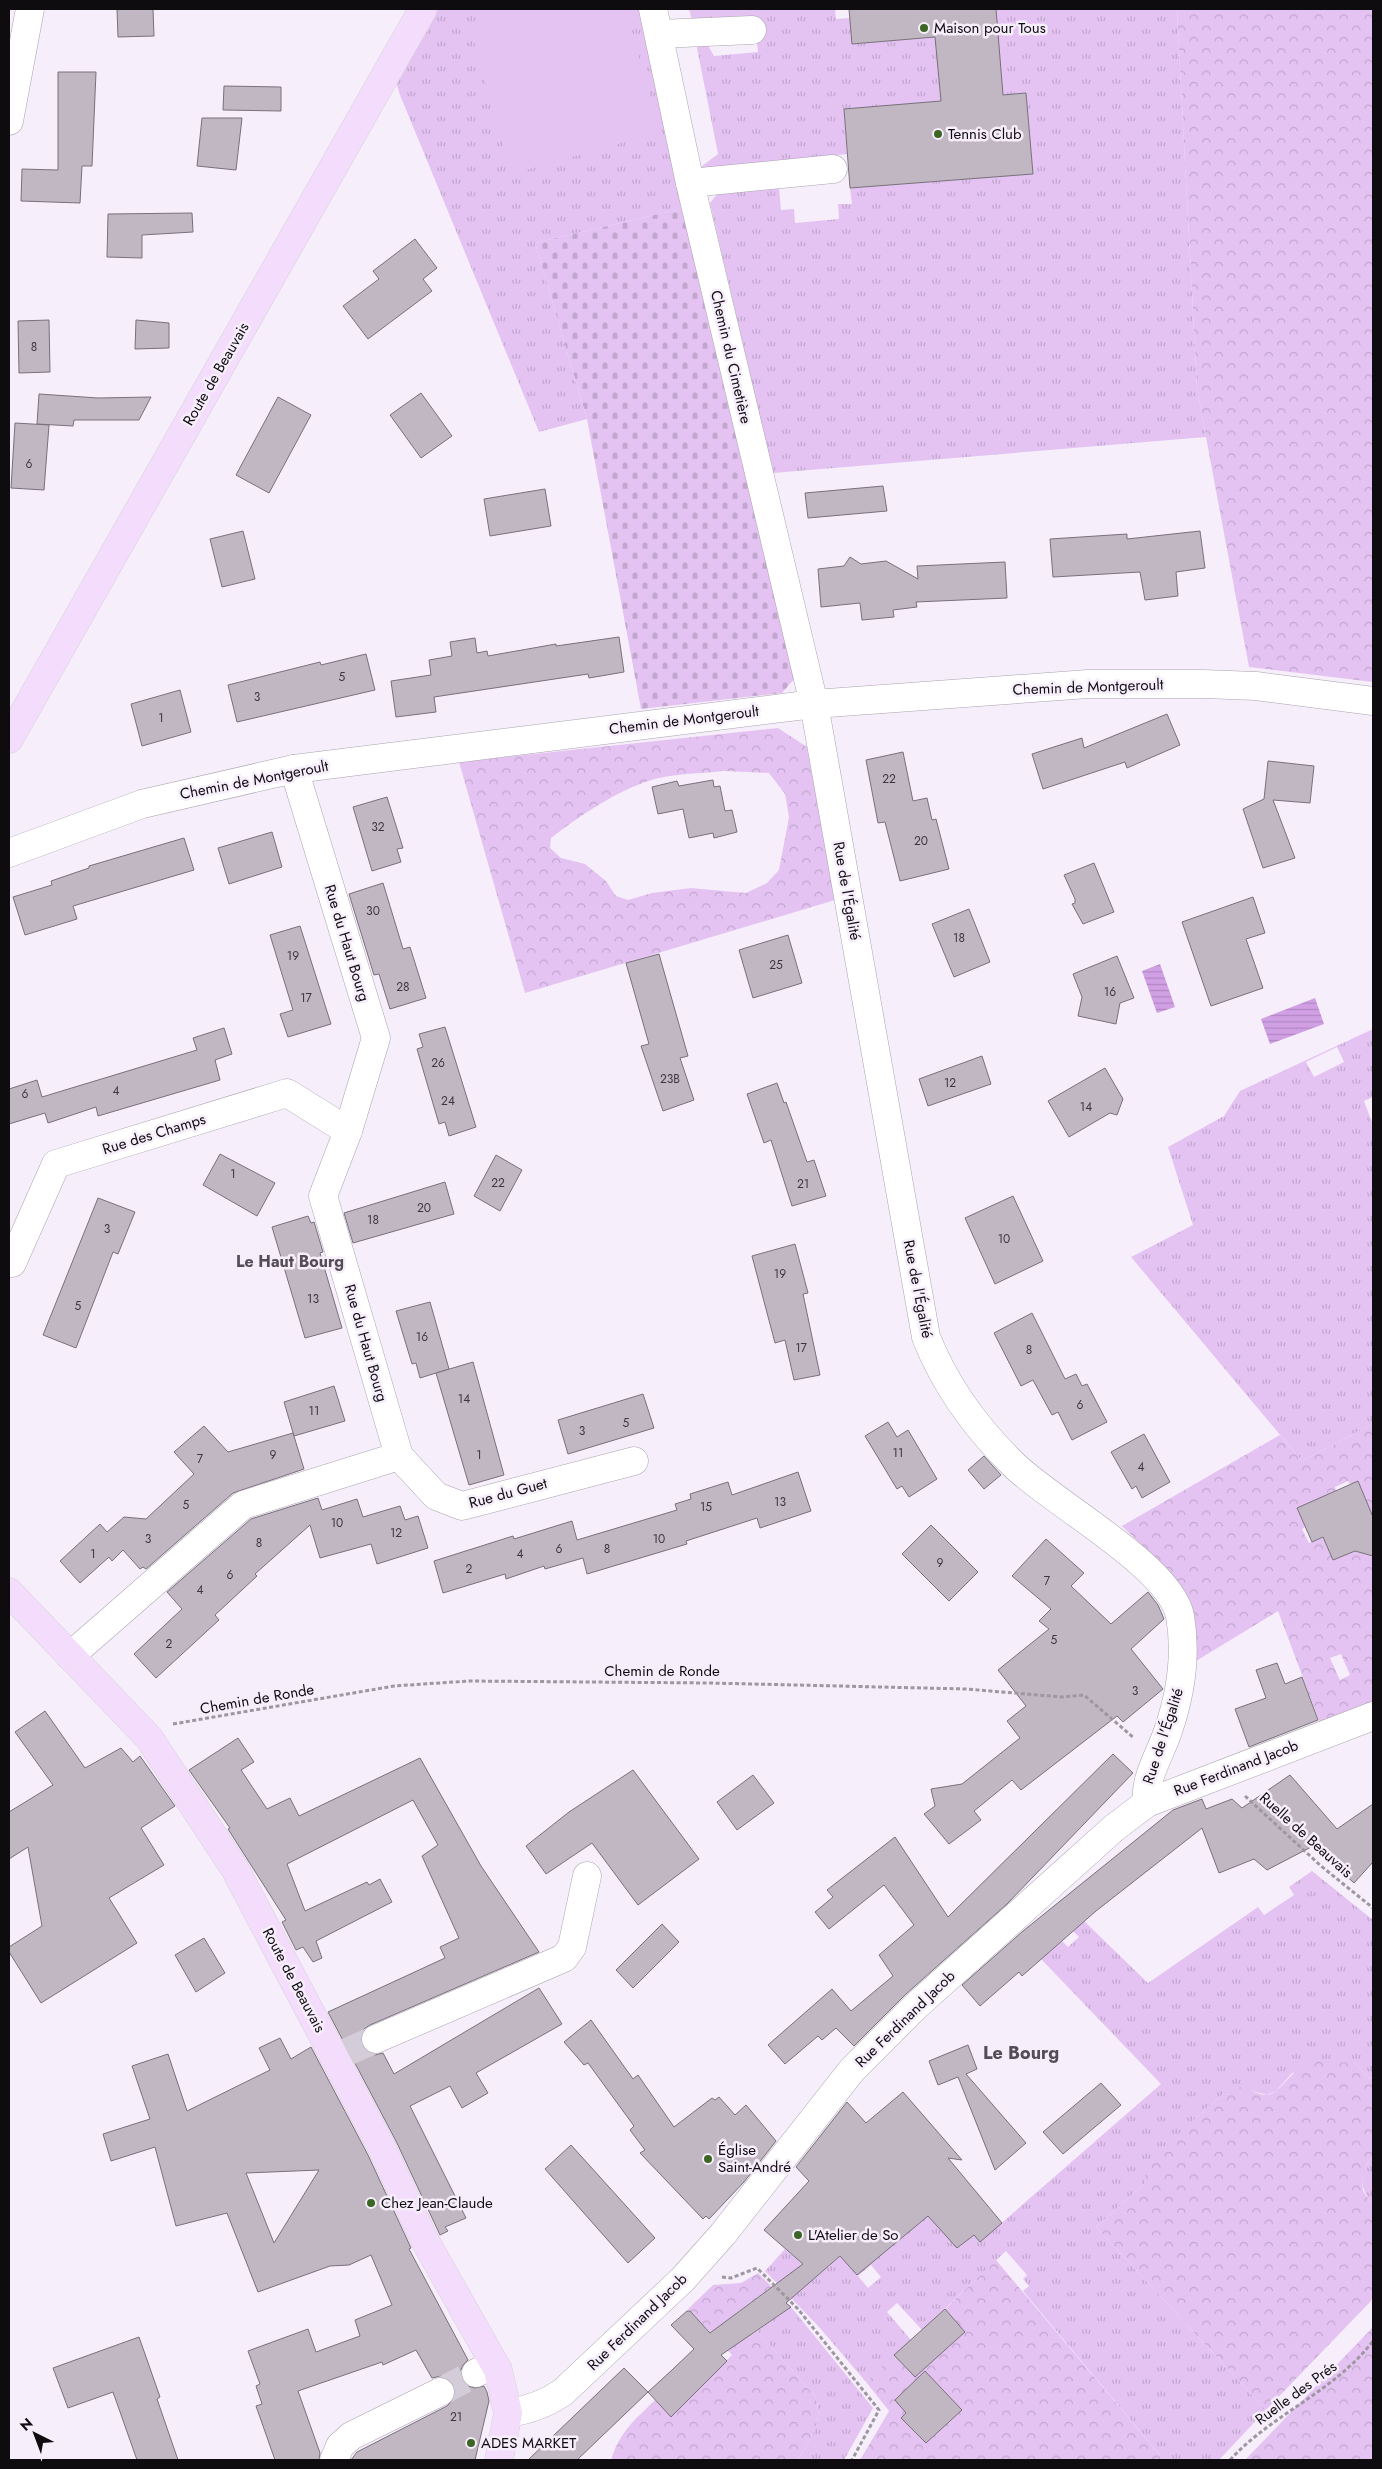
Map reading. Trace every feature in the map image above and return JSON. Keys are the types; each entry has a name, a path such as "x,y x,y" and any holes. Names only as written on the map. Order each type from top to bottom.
{"main road":[{"name":"Route de Beauvais","path":"9,704 402,9"},
{"name":"Route de Beauvais","path":"9,739 423,9"},
{"name":"Route de Beauvais","path":"9,1592 149,1738 235,1869 341,2054 382,2148 485,2369 504,2390 508,2413"},
{"path":"499,2460 508,2413"}],"street":[{"path":"9,121 30,9"},
{"path":"656,21 752,30"},
{"name":"Chemin du Cimetière","path":"656,21 690,183 814,704"},
{"path":"690,183 833,169"},
{"name":"Chemin de Montgeroult","path":"9,853 142,804 294,769 814,704 1088,684 1256,686 1373,701"},
{"name":"Rue de l'Égalité","path":"814,704 926,1337 952,1389 1014,1466 1114,1541 1156,1579 1176,1605 1184,1650 1183,1670 1168,1730 1147,1783 1147,1803"},
{"name":"Rue du Haut Bourg","path":"294,769 376,1038 348,1131 323,1196 399,1456"},
{"name":"Rue des Champs","path":"12,1263 56,1164 287,1093 348,1131"},
{"path":"70,1656 243,1505 399,1456"},
{"name":"Rue du Guet","path":"399,1456 436,1496 462,1506 634,1461"},
{"name":"Rue Ferdinand Jacob","path":"508,2413 536,2407 563,2392 641,2320 723,2234 852,2070 916,2006 1114,1828 1147,1803 1373,1716"},
{"path":"376,2038 564,1958 572,1947 587,1876"},
{"path":"334,2460 340,2446 351,2436 440,2392"}],"path":[{"name":"Chemin de Ronde","path":"149,1738 168,1725 394,1686 469,1681 710,1682 966,1689 1062,1697 1084,1695 1158,1758"},
{"name":"Ruelle de Beauvais","path":"1234,1770 1242,1793 1321,1866 1373,1908"},
{"path":"699,2261 722,2276 731,2278 757,2268 798,2309 879,2410 852,2460"},
{"name":"Ruelle des Prés","path":"1230,2460 1260,2432 1309,2400 1350,2368 1373,2341"}],"green space":[{"path":"432,9 644,9 684,208 535,243 587,419 539,432 400,95 394,75"},
{"path":"521,9 625,9 660,132 511,174 469,23"},
{"path":"689,9 835,9 836,19 850,18 853,44 935,37 999,55 996,9 1177,9 1197,389 1206,437 773,473 710,203 718,193 779,187 781,210 794,209 795,223 839,219 838,204 852,204 850,188 1033,174 1026,94 844,109 847,154 698,169 718,154 696,43 706,42 714,56 758,52 754,20 692,21"},
{"path":"1177,9 1373,9 1373,10"},
{"path":"1177,9 1373,10 1373,682 1249,667 1197,389"},
{"path":"684,208 796,677 782,693 641,709 587,419 535,243"},
{"path":"778,728 807,747 835,900 525,993 459,762","holes":["724,771 769,773 785,794 789,817 779,870 767,883 746,893 691,888 652,893 628,900 616,896 606,881 585,864 561,858 550,848 551,838 563,829 607,800 639,784 670,776"]},
{"path":"1373,1029 1373,1097 1364,1101 1373,1125 1373,1424 1302,1461 1131,1257 1193,1225 1168,1147 1224,1116 1240,1091","holes":["1337,1047 1344,1062 1314,1077 1306,1062"]},
{"path":"1373,1424 1373,1526 1369,1516 1372,1514 1358,1481 1350,1484 1348,1481 1335,1487 1336,1491 1297,1508 1305,1527 1302,1529 1309,1543 1323,1537 1333,1560 1355,1551 1369,1555 1373,1553 1373,1703 1320,1723 1278,1611 1196,1661 1189,1603 1163,1566 1122,1526 1280,1435 1302,1461","holes":["1341,1654 1350,1675 1340,1680 1330,1658"]},
{"path":"1312,1871 1373,1920 1373,2076 1370,2079 1355,2063 1292,2073 1276,2091 1267,2095 1237,2087 1223,2094 1195,2119 1144,2184 1096,2227 1266,2410 1219,2460 1164,2460 1023,2291 1029,2286 1023,2279 1027,2275 1006,2251 922,2330 897,2303 887,2312 911,2340 866,2382 819,2327 765,2271 785,2249 799,2261 802,2259 818,2275 867,2234 910,2230 948,2199 982,2240 1161,2084 1041,1959 1062,1941 1068,1947 1079,1937 1073,1931 1084,1921 1148,1983 1258,1907 1264,1915 1294,1895 1289,1887","holes":["871,2265 881,2277 868,2288 858,2276"]},
{"path":"1314,2061 1355,2063 1370,2079 1373,2076 1373,2156 1367,2164 1362,2178 1363,2191 1373,2205 1373,2294 1371,2301 1266,2410 1096,2227 1144,2184 1146,2163 1223,2094 1241,2087 1267,2095 1278,2090 1299,2068"},
{"path":"1373,2156 1373,2205 1365,2192 1362,2180 1365,2169"},
{"path":"996,2260 1164,2460 860,2460 889,2411 866,2382 894,2355 909,2371 926,2355 965,2332 945,2309"},
{"path":"758,2273 772,2287 736,2313 751,2335 757,2331 815,2396 818,2405 815,2429 798,2460 611,2460 624,2434 655,2400 671,2416 732,2355 688,2309 713,2285 741,2283"},
{"path":"791,2307 873,2408 844,2460 798,2460 815,2429 818,2405 815,2396 757,2331"},
{"path":"1373,2327 1373,2460 1245,2460"}],"shaded area":[{"path":"1160,964 1175,1007 1157,1013 1142,971"},
{"path":"1315,998 1324,1024 1270,1044 1261,1019"}],"building":[{"path":"117,9 153,9 154,36 118,37"},
{"name":"Tennis Club","path":"849,9 996,9 1003,95 1026,93 1033,174 850,188 844,109 941,101 935,37 852,44"},
{"path":"58,72 96,72 92,166 82,166 80,203 21,201 22,169 58,170"},
{"path":"224,86 281,87 281,111 223,110"},
{"path":"202,118 242,118 236,170 197,166"},
{"path":"192,213 193,232 142,235 142,258 107,257 108,214"},
{"path":"415,239 437,268 423,279 432,291 368,339 343,306 379,279 373,271"},
{"path":"49,320 50,372 19,373 18,321"},
{"path":"136,320 169,323 169,348 135,349"},
{"path":"421,393 452,436 421,458 390,415"},
{"path":"39,394 98,398 151,397 139,420 74,420 73,426 37,424"},
{"path":"278,397 311,415 269,493 236,475"},
{"path":"15,423 49,425 44,490 11,488"},
{"path":"883,486 887,511 808,518 805,493"},
{"path":"545,489 551,526 490,536 484,499"},
{"path":"243,531 255,579 222,587 210,539"},
{"path":"1200,531 1205,568 1176,572 1178,596 1145,600 1140,572 1053,577 1050,539 1127,534 1127,539"},
{"path":"850,557 861,564 886,561 918,579 917,566 1005,562 1007,598 916,602 917,607 893,610 894,617 862,620 860,603 821,607 818,569 844,566"},
{"path":"619,637 624,672 589,678 588,674 434,697 436,712 396,717 391,681 431,675 429,660 452,656 450,642 475,638 477,653 487,651 488,656 556,644 556,646"},
{"path":"366,654 375,690 237,722 228,685 320,662 321,665"},
{"path":"180,690 191,732 142,746 131,704"},
{"path":"1167,714 1180,745 1127,768 1125,762 1043,789 1032,754 1082,738 1084,748"},
{"path":"903,752 913,801 927,798 932,820 936,819 949,869 900,881 885,822 878,823 866,760"},
{"path":"1268,761 1314,766 1310,803 1273,800 1295,858 1263,868 1243,809 1264,799"},
{"path":"713,780 714,787 720,786 725,811 732,810 737,832 714,838 713,833 689,838 683,809 658,814 652,787 677,781 679,786"},
{"path":"387,797 403,848 397,849 401,862 372,871 353,807"},
{"path":"272,832 282,867 229,884 218,848"},
{"path":"184,838 194,870 73,906 77,919 25,935 13,897 52,885 51,881 89,868 89,866"},
{"path":"1094,863 1114,912 1083,924 1072,904 1075,903 1075,899 1064,875"},
{"path":"383,883 403,949 410,947 426,998 390,1009 379,974 374,975 349,894"},
{"path":"1253,897 1265,933 1246,939 1263,988 1211,1006 1182,922"},
{"path":"969,909 990,962 954,977 932,924"},
{"path":"300,926 331,1024 288,1037 280,1014 293,1010 270,935"},
{"path":"788,935 802,983 753,998 739,950"},
{"path":"659,954 688,1056 680,1058 694,1100 663,1111 641,1046 649,1044 626,963"},
{"path":"1117,956 1134,998 1120,1003 1116,1024 1078,1016 1082,997 1073,974"},
{"path":"445,1027 476,1127 449,1136 445,1122 439,1124 417,1049 423,1047 419,1034"},
{"path":"224,1028 232,1054 215,1060 220,1080 98,1116 96,1107 48,1123 45,1113 9,1124 9,1089 37,1080 42,1097 197,1050 193,1038"},
{"path":"982,1056 991,1084 928,1106 919,1079"},
{"path":"1105,1068 1123,1099 1117,1115 1110,1113 1069,1137 1048,1101"},
{"path":"777,1083 784,1103 786,1102 807,1162 814,1160 826,1196 792,1206 771,1140 764,1143 747,1094"},
{"path":"220,1154 275,1183 257,1216 203,1185"},
{"path":"496,1155 522,1170 500,1211 474,1196"},
{"path":"445,1182 454,1214 353,1243 344,1213"},
{"path":"1013,1196 1043,1261 995,1284 965,1218"},
{"path":"98,1198 135,1212 118,1254 113,1252 76,1348 43,1335"},
{"path":"308,1216 311,1223 314,1222 323,1252 320,1253 342,1328 305,1338 272,1227"},
{"path":"795,1244 808,1293 803,1294 820,1375 794,1380 785,1340 775,1343 752,1256"},
{"path":"430,1302 449,1369 420,1378 416,1363 412,1364 396,1311"},
{"path":"1032,1313 1065,1379 1076,1374 1082,1386 1087,1384 1107,1422 1072,1440 1058,1412 1052,1415 1033,1380 1021,1386 994,1333"},
{"path":"473,1362 504,1475 469,1485 436,1373"},
{"path":"334,1386 345,1421 294,1436 284,1402"},
{"path":"643,1394 654,1428 568,1454 558,1420"},
{"path":"888,1422 897,1437 908,1430 937,1479 909,1497 902,1486 897,1489 865,1436"},
{"path":"204,1426 228,1452 293,1433 304,1469 233,1493 146,1569 143,1567 140,1569 123,1550 112,1561 109,1557 80,1583 60,1561 100,1524 107,1532 124,1517 146,1519 194,1474 174,1452"},
{"path":"1144,1434 1170,1482 1142,1498 1136,1486 1132,1489 1111,1452"},
{"path":"984,1456 1001,1475 984,1489 968,1470"},
{"path":"798,1472 811,1511 760,1528 757,1518 686,1541 687,1544 587,1574 583,1558 545,1569 544,1566 506,1579 505,1574 443,1593 434,1561 513,1536 514,1539 572,1521 577,1540 677,1510 675,1504 691,1499 690,1494 728,1482 732,1495"},
{"path":"1358,1481 1373,1517 1373,1556 1355,1551 1333,1560 1323,1537 1312,1542 1297,1508"},
{"path":"318,1498 322,1510 357,1499 363,1517 400,1506 405,1520 418,1516 428,1548 377,1564 371,1544 320,1558 310,1525 255,1574 257,1576 215,1615 219,1620 156,1678 134,1654 182,1609 167,1592 251,1519"},
{"path":"931,1525 978,1572 949,1601 902,1554"},
{"path":"1046,1539 1084,1573 1071,1586 1111,1624 1148,1592 1158,1605 1164,1619 1131,1649 1163,1689 1123,1722 1117,1716 1021,1790 1012,1780 974,1811 981,1820 949,1844 924,1814 935,1806 931,1789 962,1784 1020,1738 1007,1721 1026,1706 998,1670 1049,1629 1039,1621 1051,1609 1012,1576"},
{"path":"1277,1663 1285,1684 1302,1677 1318,1720 1249,1747 1235,1709 1266,1698 1256,1670"},
{"path":"45,1711 85,1768 121,1748 133,1762 140,1756 175,1806 141,1828 164,1865 109,1898 137,1943 41,2003 9,1952 9,1947 42,1926 28,1847 9,1859 9,1812 53,1785 15,1732"},
{"path":"238,1738 254,1762 241,1770 267,1809 290,1798 299,1816 420,1758 481,1866 539,1952 370,2025 364,2029 361,2037 362,2045 367,2052 375,2055 383,2053 394,2074 539,1988 562,2024 476,2073 488,2093 462,2108 450,2086 410,2106 466,2218 445,2227 448,2231 440,2235 396,2141 328,2012 445,1958 440,1947 459,1938 422,1856 438,1845 413,1800 287,1864 305,1911 367,1882 369,1885 380,1879 392,1902 316,1941 322,1958 313,1962 303,1947 296,1950 282,1922 286,1920 228,1829 230,1828 189,1770"},
{"path":"1113,1754 1133,1773 1007,1904 906,1994 854,2046 836,2028 822,2040 818,2036 785,2064 768,2045 832,1989 851,2011 893,1976 879,1955 914,1925 884,1885 829,1929 815,1912 833,1897 827,1890 895,1837 948,1917"},
{"path":"633,1770 699,1859 638,1905 592,1843 546,1874 526,1846 569,1812"},
{"path":"753,1775 774,1803 737,1830 717,1802"},
{"path":"1290,1775 1337,1829 1373,1804 1373,1862 1354,1883 1313,1846 1267,1870 1254,1859 1219,1873 1202,1828 1096,1911 1022,1976 1019,1972 980,2006 962,1985 1023,1931 1173,1810 1202,1799 1206,1809 1232,1799 1242,1808"},
{"path":"662,1924 679,1942 633,1988 616,1970"},
{"path":"204,1938 225,1973 196,1992 175,1955"},
{"name":"Église Saint-André","path":"591,2020 633,2079 638,2075 674,2127 712,2098 715,2100 719,2097 735,2115 746,2105 776,2141 744,2182 709,2219 706,2216 703,2219 640,2153 645,2150 630,2130 634,2126 588,2063 584,2065 564,2042"},
{"path":"280,2038 291,2059 311,2047 368,2155 411,2248 409,2249 468,2360 460,2372 462,2380 468,2386 475,2388 484,2386 487,2392 489,2401 475,2460 351,2460 357,2452 447,2406 453,2400 456,2393 454,2385 449,2379 441,2376 432,2378 416,2350 383,2365 382,2362 298,2391 320,2453 319,2460 275,2460 256,2406 262,2404 256,2386 260,2384 248,2351 308,2329 316,2352 360,2336 355,2320 392,2305 371,2255 349,2265 330,2266 258,2292 227,2213 176,2226 155,2147 111,2161 103,2134 150,2119 132,2066 168,2054 187,2111 270,2070 259,2048","holes":["319,2170 274,2243 246,2173"]},
{"path":"968,2045 977,2069 966,2074 1026,2143 995,2170 958,2077 938,2085 929,2061"},
{"path":"1101,2083 1121,2105 1063,2154 1043,2132"},
{"path":"903,2092 962,2160 948,2158 1002,2223 980,2242 974,2235 957,2248 928,2216 857,2275 840,2256 786,2303 791,2307 721,2355 727,2361 671,2417 648,2392 694,2349 671,2325 687,2311 690,2311 710,2333 803,2264 764,2230 809,2181 796,2167 847,2102 866,2123"},
{"path":"571,2145 655,2238 628,2263 545,2169"},
{"path":"945,2309 965,2332 915,2377 894,2355"},
{"path":"139,2337 160,2397 157,2399 178,2460 137,2460 113,2392 68,2408 53,2368"},
{"path":"624,2368 648,2392 577,2460 528,2460"},
{"path":"925,2371 962,2410 926,2443 901,2418 906,2413 895,2400"}],"tunnel":[{"path":"347,2052 376,2039"},
{"path":"440,2392 476,2373"}],"place":[{"name":"Maison pour Tous","path":"924,28"},
{"name":"Tennis Club","path":"938,134"},
{"name":"Église Saint-André","path":"708,2159"},
{"name":"Chez Jean-Claude","path":"371,2203"},
{"name":"L'Atelier de So","path":"798,2235"},
{"name":"ADES MARKET","path":"471,2443"}],"district":[{"name":"Le Haut Bourg","path":"290,1261"},
{"name":"Le Bourg","path":"1021,2053"}]}
